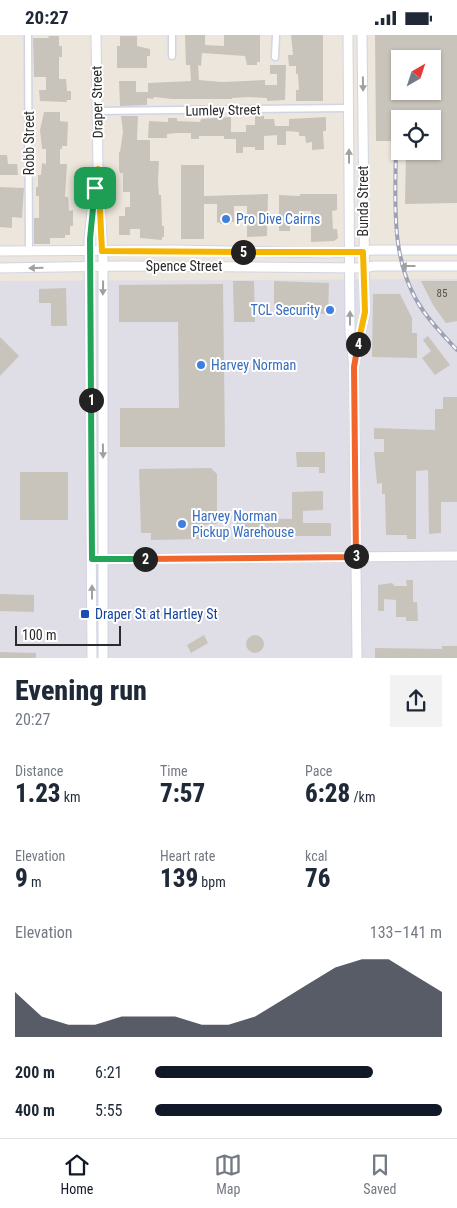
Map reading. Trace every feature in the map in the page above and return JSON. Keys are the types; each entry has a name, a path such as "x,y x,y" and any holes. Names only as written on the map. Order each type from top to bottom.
{"street":[{"name":"Robb Street","path":"28,35 29,251"},
{"name":"Draper Street","path":"96,35 98,169 103,266 103,658"},
{"path":"172,35 172,56"},
{"path":"275,57 276,35"},
{"name":"Bunda Street","path":"348,35 350,332 354,367 357,658"},
{"name":"Bunda Street","path":"354,367 365,312 363,268 362,35"},
{"name":"Lumley Street","path":"97,111 348,108"},
{"name":"Draper Street","path":"92,658 90,239 98,169"},
{"name":"Spence Street","path":"0,251 349,253 374,250 457,250"},
{"name":"Spence Street","path":"0,268 103,266 363,268 374,266 457,266"},
{"path":"92,559 457,556"}],"shaded area":[{"path":"457,279 457,658 0,658 0,281"}],"building":[{"path":"185,35 205,35 205,45 224,46 224,35 260,35 260,62 257,62 257,65 247,65 245,56 202,53 201,66 198,65 199,80 222,82 265,80 265,85 277,85 277,74 270,74 270,65 286,65 285,100 267,101 267,98 249,97 232,99 172,99 154,97 153,99 147,98 147,105 120,106 119,81 136,81 136,92 148,92 148,83 191,81 190,65 186,65"},
{"path":"291,35 323,35 323,101 296,101 296,90 299,90 298,74 296,74 296,66 289,66 288,55 293,55"},
{"path":"375,35 457,35 457,203 405,204 406,160 441,160 441,110 391,110 391,141 376,141"},
{"path":"48,36 59,36 59,46 62,46 62,57 59,57 59,79 66,79 67,91 71,91 71,100 67,100 67,102 40,101 39,90 46,90 46,77 34,77 33,38 49,38"},
{"path":"120,36 137,36 137,46 150,49 150,56 147,56 147,68 117,68 117,46 120,46"},
{"path":"44,112 60,112 60,121 68,122 67,146 62,146 62,149 60,149 60,164 67,164 65,197 68,197 69,211 73,210 73,226 70,226 70,235 65,235 65,238 50,238 50,244 34,244 34,218 39,218 39,196 36,196 36,187 38,187 38,175 41,175 42,163 46,164 46,149 42,149 40,130"},
{"path":"255,115 264,116 264,119 274,119 275,126 289,126 289,119 326,117 326,131 323,131 324,149 312,150 312,142 306,143 305,136 299,136 299,132 286,131 286,145 277,145 277,135 264,136 264,150 255,150 255,147 243,147 243,153 236,153 236,139 224,139 224,136 199,136 199,139 191,139 191,133 177,133 167,134 167,138 148,138 149,121 168,122 168,118 177,118 177,121 200,122 201,119 231,117 231,132 246,132 246,125 255,125"},
{"path":"121,116 138,116 137,140 150,140 150,161 159,161 159,195 161,195 162,226 164,226 164,237 162,237 162,240 140,238 140,229 130,229 130,235 119,235 119,216 125,216 125,207 130,207 130,192 123,192 123,173 120,173 119,169 119,152 123,132"},
{"path":"0,155 7,155 8,164 17,164 18,175 0,175"},
{"path":"181,165 204,165 204,196 268,194 267,236 247,237 247,206 234,206 234,222 231,222 231,224 220,224 220,222 217,223 217,204 204,204 204,239 181,239"},
{"path":"0,187 24,188 22,218 12,217 12,228 0,227"},
{"path":"300,194 337,194 337,210 332,211 333,229 337,229 338,238 334,241 311,242 311,211 299,211 299,219 290,219 290,231 279,231 279,195 300,196"},
{"path":"233,281 254,281 255,322 234,322"},
{"path":"274,281 329,283 328,314 293,312 294,309 274,308"},
{"path":"421,281 457,281 457,321 446,323 433,305"},
{"name":"Harvey Norman","path":"223,284 225,447 120,447 120,408 179,408 178,322 119,322 119,285"},
{"path":"66,288 67,326 51,326 51,303 39,303 39,289"},
{"path":"373,294 400,294 412,318 412,333 417,333 417,358 372,357"},
{"path":"428,336 450,365 435,375 422,358 431,351 423,340"},
{"path":"0,337 19,356 0,376"},
{"path":"443,397 457,397 457,502 441,502 441,533 429,534 428,470 416,471 416,539 407,539 407,535 386,535 385,494 382,494 382,483 377,484 374,452 384,452 384,439 374,439 374,428 435,430 435,409 443,409"},
{"path":"296,452 325,452 325,473 319,473 319,467 297,467"},
{"path":"211,468 217,474 217,524 204,525 202,539 151,540 151,533 141,533 139,469"},
{"path":"20,472 68,472 68,520 20,520"},
{"path":"323,491 323,510 303,511 303,523 331,523 331,536 259,536 259,532 246,532 246,535 236,535 236,518 292,519 292,492"},
{"path":"406,580 413,580 413,602 417,602 418,621 406,621 406,617 396,617 396,600 384,599 384,611 378,611 378,585 392,583 395,586 407,586"},
{"path":"0,594 34,595 34,612 0,611"},
{"path":"204,635 208,643 191,653 187,645"},
{"path":"255,635 262,637 264,644 262,651 255,653 248,651 246,644 248,637"},
{"path":"442,646 457,646 457,658 375,658 375,648 442,649"},
{"path":"0,652 36,653 36,658 0,658"}],"railway":[{"path":"396,160 396,229 404,272 412,293 424,312 457,350"}],"place":[{"name":"Pro Dive Cairns","path":"226,219"},
{"name":"TCL Security","path":"330,310"},
{"name":"Harvey Norman","path":"201,365"},
{"name":"Harvey Norman Pickup Warehouse","path":"182,524"},
{"name":"Draper St at Hartley St","path":"85,614"}],"route":[{"path":"98,169 102,251 363,252 365,312 354,367 356,557 92,559 90,239 95,188 98,169"}]}
